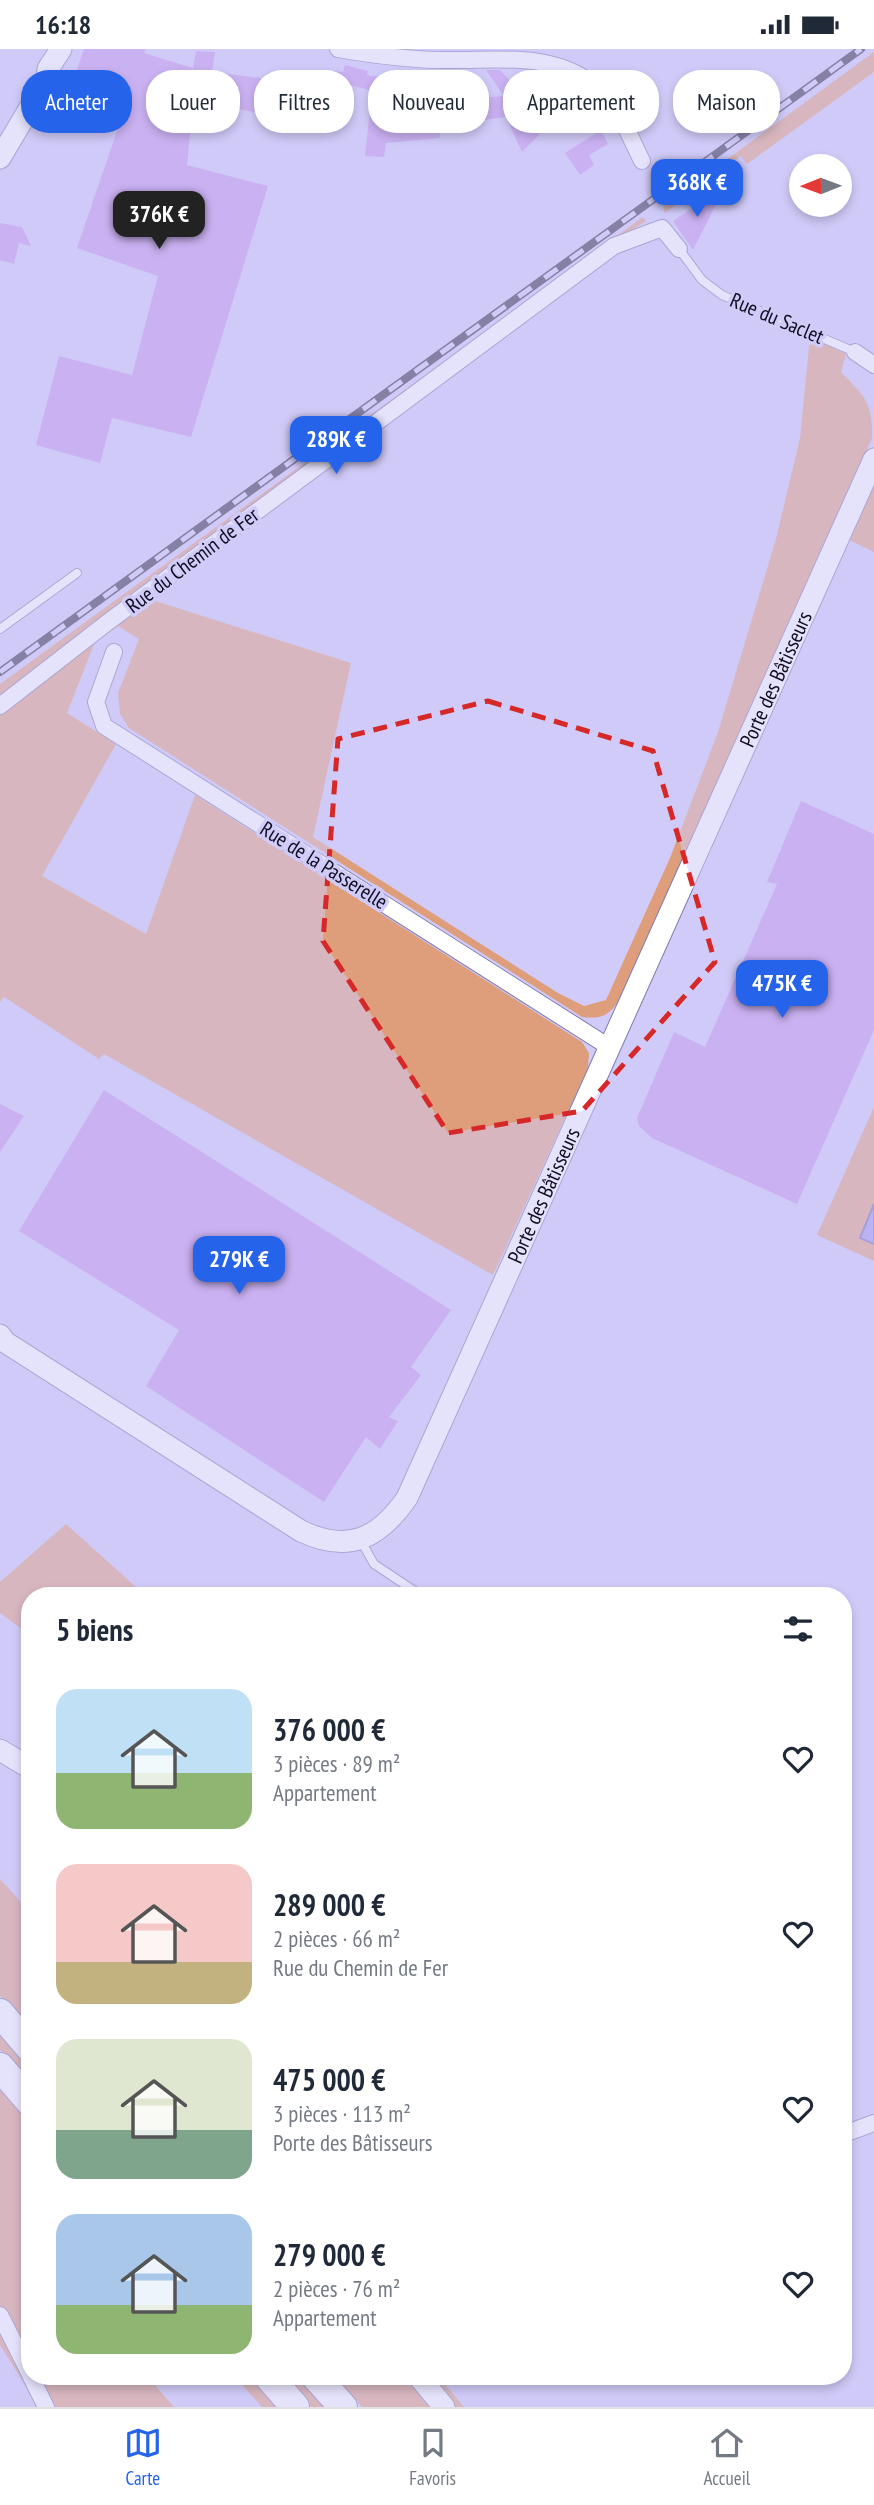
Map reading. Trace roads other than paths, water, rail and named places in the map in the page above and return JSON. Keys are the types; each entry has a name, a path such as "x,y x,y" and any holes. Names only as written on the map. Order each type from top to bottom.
{"highway":[{"path":"0,2013 21,2037"},
{"path":"0,2067 21,2092"},
{"path":"276,2385 295,2407"},
{"path":"323,2385 343,2407"}],"street":[{"path":"0,158 47,79 48,69 61,49"},
{"path":"338,49 393,58 515,60 558,65 578,73 603,93 620,116 642,160"},
{"name":"Rue du Saclet","path":"662,228 679,249"},
{"name":"Rue du Chemin de Fer","path":"0,706 108,622 614,246 662,228"},
{"name":"Rue du Saclet","path":"855,352 874,365"},
{"name":"Porte des Bâtisseurs","path":"360,1541 380,1529 407,1498 874,459"},
{"name":"Rue de la Passerelle","path":"114,652 96,702 104,726 609,1047"},
{"path":"2,1341 301,1531 318,1539 360,1541"},
{"path":"0,1750 21,1763"},
{"path":"852,2131 874,2123"},
{"path":"0,2315 21,2357"},
{"path":"35,2385 46,2407"},
{"path":"426,2385 444,2407"}],"lane":[{"name":"Rue du Saclet","path":"679,249 702,280 722,295 855,352"},
{"path":"0,629 77,573"},
{"path":"360,1541 374,1564 408,1587"}],"railway":[{"path":"0,672 861,49"}]}
